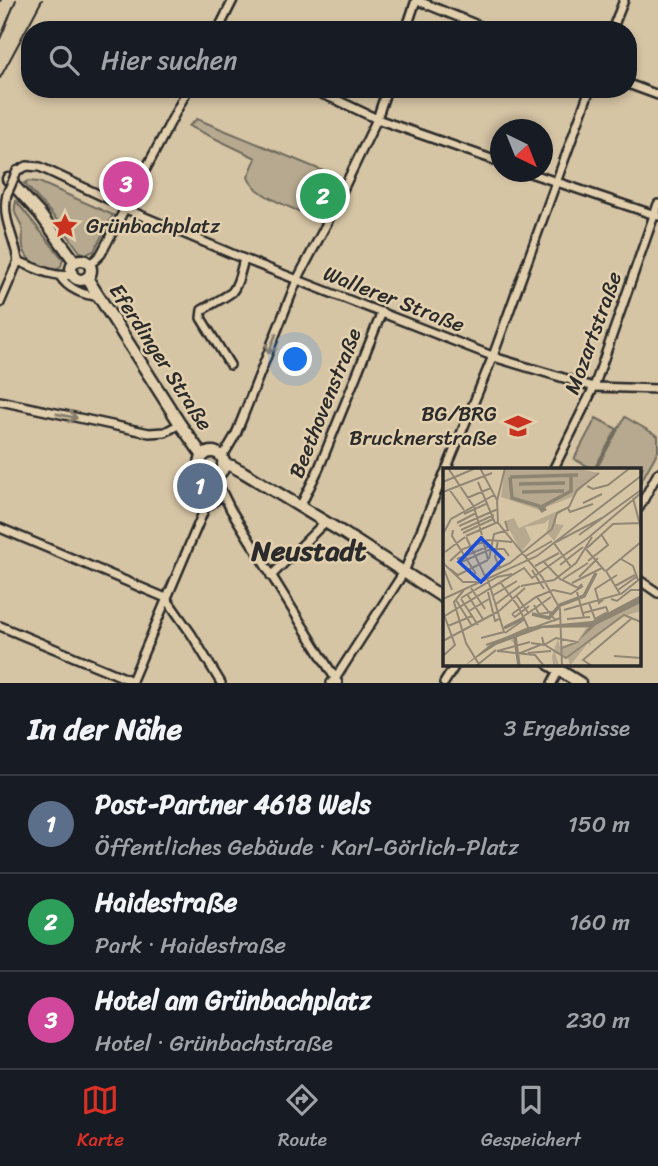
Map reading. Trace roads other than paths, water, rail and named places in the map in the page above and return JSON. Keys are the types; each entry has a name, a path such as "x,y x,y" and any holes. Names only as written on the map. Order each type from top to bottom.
{"main road":[{"path":"8,179 40,214 75,262"},
{"path":"82,260 89,264 91,272 87,278 78,280 66,276 75,262 82,260"},
{"name":"Eferdinger Straße","path":"87,278 203,456"},
{"path":"222,460 222,469 215,476 206,475 201,469 203,456 209,452 214,453 443,597"},
{"path":"561,667 580,683"}],"street":[{"path":"222,21 233,0"},
{"path":"410,21 416,0 468,21"},
{"path":"616,21 624,0"},
{"path":"637,87 658,95"},
{"path":"89,264 102,254 183,98"},
{"path":"332,98 377,119 490,159"},
{"path":"222,460 236,433 297,280 377,119 384,98"},
{"path":"447,468 493,356 587,98"},
{"path":"0,303 18,261 5,212 7,194 17,172 27,166 40,167 126,209"},
{"path":"553,181 656,215"},
{"name":"Mozartstraße","path":"554,468 594,387 658,204"},
{"name":"Wallerer Straße","path":"126,209 244,259 493,356 594,387 658,389"},
{"path":"230,365 201,318 202,310 230,294 244,259"},
{"path":"18,261 66,276 65,285 90,296 98,296"},
{"name":"Beethovenstraße","path":"300,507 319,468 382,312"},
{"path":"0,401 149,433 165,432 180,424"},
{"path":"640,506 658,473"},
{"path":"215,476 223,495 335,682 404,572 443,477"},
{"path":"0,626 131,682 205,508 223,495"},
{"path":"271,576 325,522"},
{"path":"0,528 166,598 221,683"},
{"path":"640,581 658,593"},
{"path":"444,683 455,666"},
{"path":"552,683 561,667"}],"railway":[{"path":"0,39 16,0"},
{"path":"31,21 42,0"},
{"path":"0,78 21,39"}],"place":[{"name":"Hotel am Grünbachplatz","path":"126,184"},
{"name":"Haidestraße","path":"323,196"},
{"name":"Grünbachplatz","path":"65,226"},
{"name":"BG/BRG Brucknerstraße","path":"518,426"},
{"name":"Post-Partner 4618 Wels","path":"200,486"}],"district":[{"name":"Neustadt","path":"309,550"}]}
